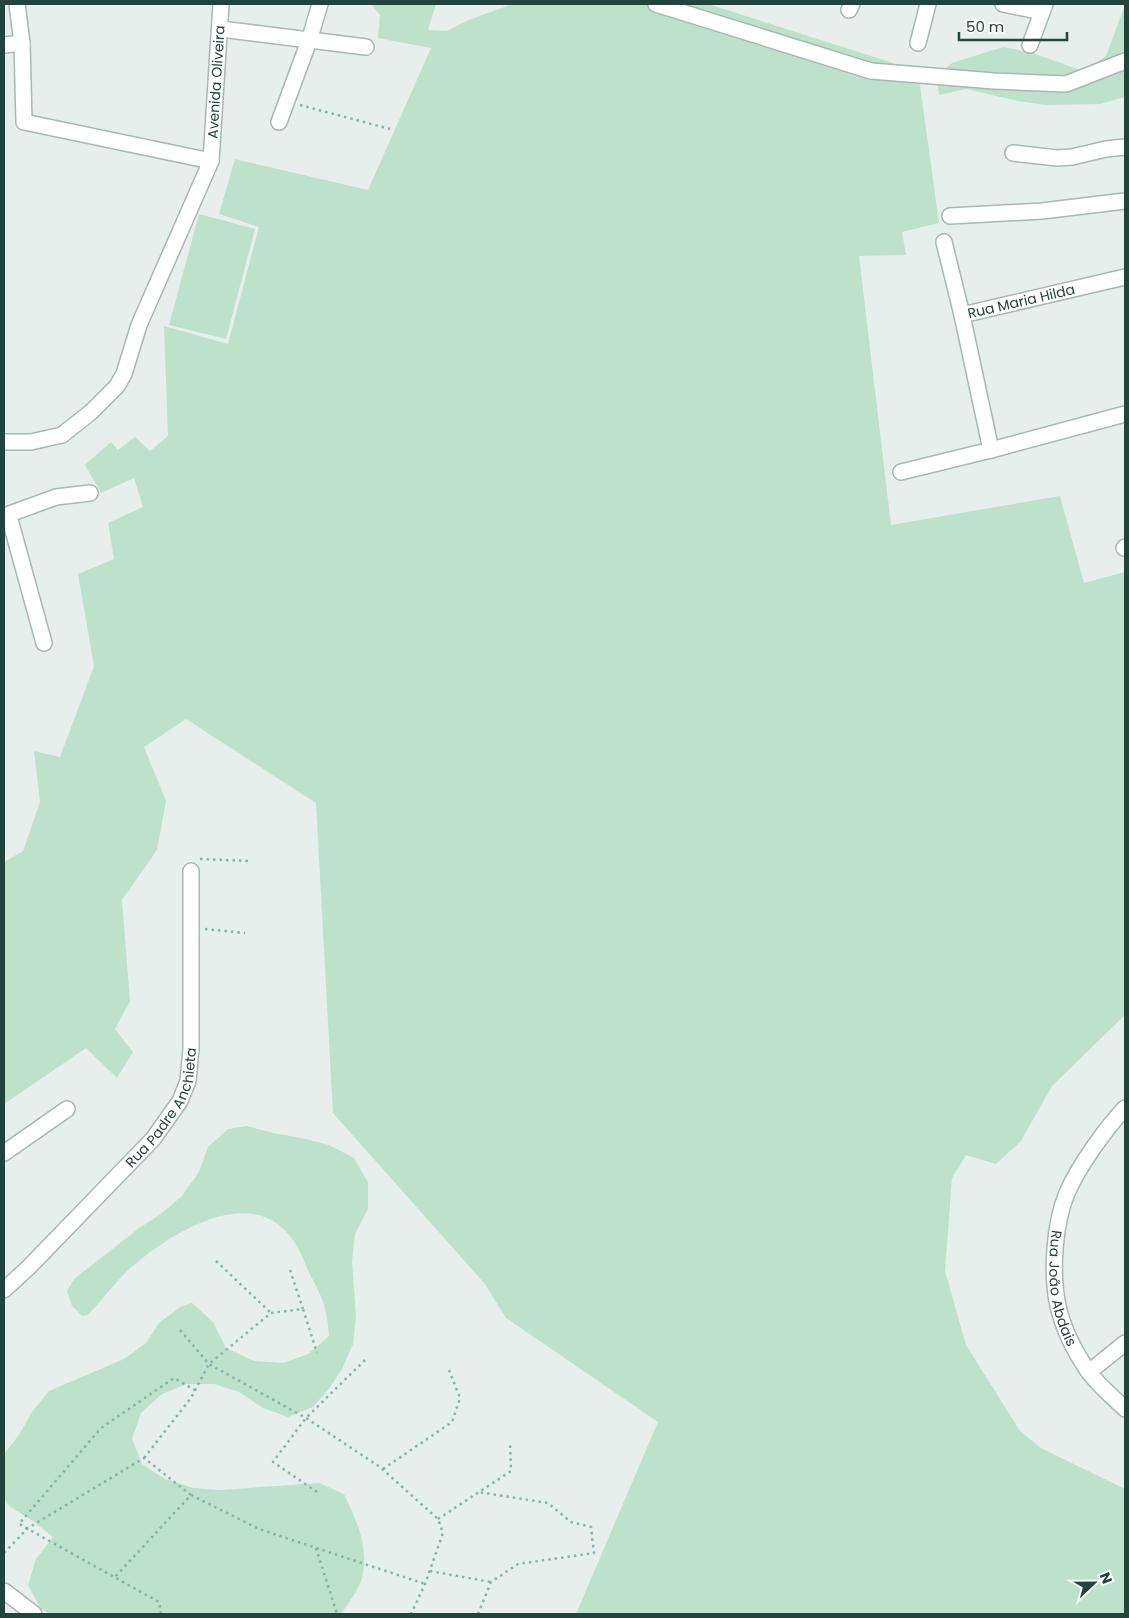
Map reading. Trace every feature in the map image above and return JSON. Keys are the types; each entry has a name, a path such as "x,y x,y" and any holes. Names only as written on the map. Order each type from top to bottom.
{"street":[{"path":"17,4 22,43 24,122 211,161"},
{"name":"Avenida Oliveira","path":"4,442 31,442 62,435 92,412 117,386 124,374 139,325 211,161 221,29 221,4"},
{"path":"278,122 309,41 320,4"},
{"path":"656,4 871,71 994,81 1066,84 1125,61"},
{"path":"918,43 928,4"},
{"path":"1003,4 1044,8 1030,46"},
{"path":"221,29 366,47"},
{"path":"4,45 22,43"},
{"path":"1012,153 1057,158 1125,147"},
{"path":"950,216 1042,211 1125,201"},
{"name":"Rua Maria Hilda","path":"944,242 962,315 1125,277"},
{"path":"962,315 991,450"},
{"path":"901,472 1125,414"},
{"path":"44,644 6,516 56,497 90,492"},
{"name":"Rua Padre Anchieta","path":"4,1290 29,1267 153,1139 180,1101 188,1081 191,1050 191,871"},
{"name":"Rua João Abdais","path":"1125,1108 1086,1160 1067,1193 1057,1228 1054,1271 1058,1306 1070,1341 1089,1372 1125,1409"},
{"path":"4,1153 67,1109"},
{"path":"1089,1372 1125,1343"},
{"path":"4,1591 34,1614"}],"path":[{"path":"286,102 390,130"},
{"path":"191,871 191,862 195,860 249,861"},
{"path":"191,927 245,933"},
{"path":"216,1261 271,1313"},
{"path":"290,1270 317,1352"},
{"path":"4,1553 28,1528 144,1458 195,1390 209,1364 271,1313 303,1309"},
{"path":"180,1330 209,1364 306,1418 383,1470 438,1519 443,1533 426,1584 411,1614"},
{"path":"317,1492 273,1462 306,1418 365,1360"},
{"path":"383,1470 452,1422 460,1398 449,1370"},
{"path":"161,1614 159,1602 19,1524 101,1428 174,1378 195,1390"},
{"path":"438,1519 511,1471 510,1442"},
{"path":"144,1458 191,1495 259,1529 426,1584"},
{"path":"478,1492 548,1503 572,1522 591,1527 594,1553 518,1564 491,1582 478,1614"},
{"path":"115,1577 191,1495"},
{"path":"316,1548 337,1614"},
{"path":"430,1571 491,1582"}],"green space":[{"path":"371,4 436,4 428,30 447,31 466,21 513,4 708,4 918,71 939,223 902,232 906,255 859,256 891,525 1060,496 1084,583 1125,572 1125,1015 1052,1086 1021,1141 996,1164 966,1155 952,1178 945,1271 966,1345 1020,1431 1041,1448 1125,1489 1125,1614 576,1614 658,1422 506,1318 485,1284 333,1113 316,803 186,719 144,747 166,801 157,850 122,900 130,1001 115,1029 133,1052 117,1078 86,1048 4,1104 4,862 23,851 40,802 34,751 60,757 94,666 78,574 114,559 108,523 143,507 134,478 101,493 85,465 111,442 118,450 135,437 150,451 168,436 164,326 228,344 259,227 219,214 235,159 368,190 431,48 378,38 380,15"},
{"path":"1125,5 1125,97 1100,104 1045,105 966,89 939,95 937,75 952,63 1003,47 1030,52 1083,71 1106,56"},
{"path":"199,214 255,229 226,339 169,325"},
{"path":"247,1126 329,1145 354,1158 368,1182 368,1209 355,1234 352,1261 356,1316 353,1344 342,1369 331,1386 313,1407 288,1417 263,1408 239,1392 214,1384 187,1384 162,1394 141,1413 132,1439 142,1464 165,1479 193,1488 220,1490 319,1483 344,1494 357,1523 364,1552 363,1573 360,1583 341,1614 50,1614 41,1609 28,1585 36,1559 53,1537 33,1521 9,1506 4,1498 4,1454 19,1435 32,1412 49,1391 124,1359 146,1343 159,1323 180,1307 192,1303 213,1322 226,1348 254,1361 283,1363 308,1354 329,1336 327,1316 322,1299 298,1247 278,1224 253,1214 233,1214 213,1218 192,1226 172,1237 137,1263 123,1275 88,1315 82,1316 72,1306 67,1291 74,1279 182,1196 199,1172 208,1147 228,1129"}]}
